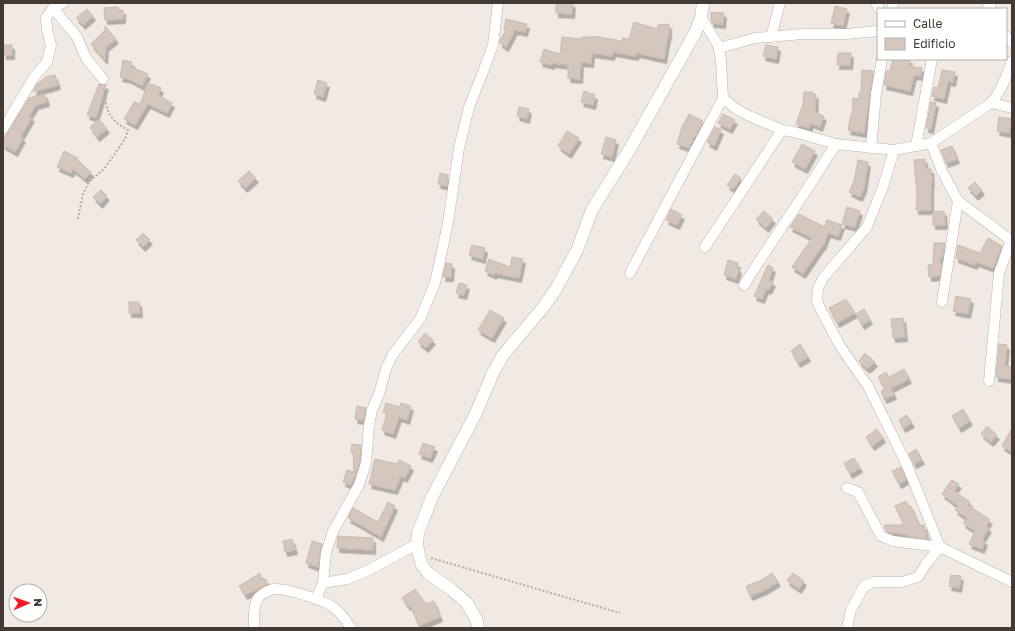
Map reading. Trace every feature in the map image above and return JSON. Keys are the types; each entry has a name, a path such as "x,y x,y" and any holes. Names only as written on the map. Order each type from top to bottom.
{"street":[{"path":"3,129 34,77 47,62 51,45 46,18 53,8 63,3"},
{"path":"316,599 323,583 326,553 333,531 359,485 366,463 369,425 372,410 379,394 386,370 393,354 420,319 435,283 448,223 459,148 465,129 469,107 493,45 498,3"},
{"path":"478,628 477,621 467,603 428,573 422,565 418,549 418,533 432,497 476,413 493,373 503,355 541,310 556,289 577,250 592,210 631,147 695,33 703,3"},
{"path":"771,37 780,3"},
{"path":"53,8 76,37 86,58 103,79"},
{"path":"630,274 723,98 719,48 700,17"},
{"path":"719,48 755,38 803,34 877,32"},
{"path":"871,148 876,94 882,60"},
{"path":"916,146 932,60"},
{"path":"723,98 741,111 782,130 836,144 894,150 931,143 991,103 997,95 1012,61"},
{"path":"991,103 1012,108"},
{"path":"705,246 782,130"},
{"path":"931,143 942,171 958,200 1011,240 999,274 989,380"},
{"path":"744,285 836,144"},
{"path":"894,150 883,187 867,227 823,278 818,289 817,302 840,346 868,386 907,465 940,547"},
{"path":"942,302 958,200"},
{"path":"847,488 858,492 882,536 893,541 940,547 1012,582"},
{"path":"847,628 851,610 864,586 874,582 902,582 918,577 926,564 940,547"},
{"path":"323,583 347,579 418,549"},
{"path":"254,628 255,608 258,598 266,592 275,589 316,599 332,607 345,618 351,628"}],"path":[{"path":"78,218 83,194 89,182 104,169 125,139 128,130 119,125 108,115 103,79"},
{"path":"418,549 620,613"}],"building":[{"path":"556,3 573,3 572,14 556,13"},
{"path":"835,6 847,9 843,26 831,23"},
{"path":"118,7 119,10 123,10 123,19 105,20 104,8"},
{"path":"87,9 93,16 83,25 76,18"},
{"path":"711,12 724,13 723,24 712,23"},
{"path":"506,19 527,24 525,32 515,30 506,47 500,43 500,40 506,30 504,29"},
{"path":"634,22 658,29 658,25 669,24 669,36 664,59 637,53 636,56 613,52 612,56 592,53 591,63 581,62 580,79 568,78 568,65 552,63 552,65 540,62 544,49 560,54 562,37 582,39 582,37 593,36 622,41 623,38 629,39"},
{"path":"105,26 116,39 106,47 105,60 91,44 105,30"},
{"path":"4,45 12,45 12,55 4,55"},
{"path":"766,45 778,47 776,59 763,56"},
{"path":"838,53 851,53 850,65 837,65"},
{"path":"123,60 132,62 131,67 148,74 142,86 129,79 120,77"},
{"path":"893,60 910,60 909,66 922,68 921,76 914,75 910,91 884,85 886,72 890,71"},
{"path":"862,70 873,71 864,133 848,130 852,115 853,98 859,99 859,92 861,92"},
{"path":"942,70 955,72 953,82 948,81 944,99 932,96 934,87 938,88"},
{"path":"55,75 58,85 33,92 37,84 46,77"},
{"path":"318,80 327,83 323,97 314,94"},
{"path":"148,83 161,88 158,95 172,103 167,113 148,104 135,125 124,119 134,102 140,104"},
{"path":"99,84 106,85 96,118 87,115"},
{"path":"584,91 595,95 593,105 581,102"},
{"path":"804,92 813,92 813,94 816,94 815,112 824,116 820,127 811,123 809,128 796,124 803,104"},
{"path":"45,94 47,102 36,105 29,116 32,117 21,136 23,138 15,152 3,145 3,140 29,98"},
{"path":"931,102 936,103 931,129 926,128"},
{"path":"519,107 529,109 527,119 517,116"},
{"path":"689,114 703,121 689,148 677,144 682,127"},
{"path":"723,114 735,120 730,129 718,123"},
{"path":"999,117 1011,119 1009,133 997,131"},
{"path":"99,119 107,129 97,137 90,127"},
{"path":"715,127 721,130 714,146 707,142"},
{"path":"567,131 579,138 569,154 558,146"},
{"path":"606,137 616,140 612,157 601,154"},
{"path":"802,144 815,151 805,169 792,162"},
{"path":"952,146 957,159 946,163 941,150"},
{"path":"64,151 78,158 77,160 91,172 85,179 73,169 71,173 57,167"},
{"path":"925,159 925,169 931,169 931,210 916,210 917,196 914,160"},
{"path":"858,160 868,162 864,188 860,197 849,192 854,181"},
{"path":"249,171 256,178 245,188 238,181"},
{"path":"440,173 448,175 447,186 438,184"},
{"path":"735,174 741,178 733,189 727,185"},
{"path":"975,182 982,190 976,196 968,188"},
{"path":"101,190 107,196 100,204 93,197"},
{"path":"847,207 860,211 855,227 842,224"},
{"path":"671,209 682,215 677,225 666,220"},
{"path":"764,211 773,219 766,228 756,219"},
{"path":"944,211 945,225 933,225 933,212"},
{"path":"799,214 825,227 827,220 842,225 838,236 828,233 823,246 803,274 792,267 812,238 790,227"},
{"path":"143,233 150,240 143,247 136,240"},
{"path":"988,238 1002,246 993,268 976,262 975,265 956,258 958,245 980,253"},
{"path":"934,243 945,243 942,258 940,257 940,276 929,277 928,265 933,264"},
{"path":"472,245 485,248 483,259 469,255"},
{"path":"512,257 523,259 519,278 495,273 494,275 485,271 489,259 510,267"},
{"path":"728,260 738,263 737,268 739,269 736,279 724,275"},
{"path":"446,263 452,264 451,277 443,277"},
{"path":"768,265 773,268 769,280 773,282 769,290 766,289 762,299 754,296"},
{"path":"459,283 467,285 464,295 456,293"},
{"path":"956,296 971,299 968,314 953,311"},
{"path":"846,299 855,313 837,323 829,308"},
{"path":"129,302 139,302 140,313 129,313"},
{"path":"864,309 870,320 862,325 856,314"},
{"path":"490,310 504,318 492,338 478,330"},
{"path":"903,318 905,337 893,338 891,319"},
{"path":"425,333 433,340 426,348 418,342"},
{"path":"800,344 808,357 798,363 791,351"},
{"path":"999,344 1007,345 1005,366 1012,367 1012,379 996,377"},
{"path":"865,353 875,362 869,368 866,368 859,361"},
{"path":"904,369 909,379 891,388 894,395 884,399 881,391 885,389 878,377 886,372 889,377"},
{"path":"386,403 400,407 401,403 411,406 407,420 399,417 393,434 382,430 387,413 383,412"},
{"path":"357,406 366,408 363,420 355,419"},
{"path":"963,409 970,421 959,428 952,416"},
{"path":"907,415 912,423 903,428 899,420"},
{"path":"987,426 997,435 991,442 981,434"},
{"path":"1012,428 1012,452 1002,446"},
{"path":"877,429 883,438 872,446 866,437"},
{"path":"423,443 435,447 430,458 419,454"},
{"path":"352,444 361,445 360,462 351,485 343,482 347,470 354,472 353,453 351,452"},
{"path":"916,449 922,460 914,464 909,454"},
{"path":"854,458 860,468 850,474 844,463"},
{"path":"375,459 397,464 399,460 411,466 405,478 401,476 395,490 369,484"},
{"path":"901,467 906,480 899,484 892,471"},
{"path":"952,480 959,484 954,491 970,502 968,505 990,520 986,526 989,528 982,539 985,541 982,549 969,544 975,531 963,523 967,518 955,510 958,506 942,494"},
{"path":"906,501 909,507 911,506 919,525 924,525 927,539 886,531 884,525 904,525 895,506"},
{"path":"388,502 395,506 381,537 348,518 353,508 378,522"},
{"path":"338,536 373,538 373,550 337,548"},
{"path":"292,539 295,550 285,552 283,541"},
{"path":"312,541 322,544 318,567 306,563"},
{"path":"260,573 261,580 266,579 267,585 245,595 239,586"},
{"path":"772,573 778,582 765,590 750,596 746,586 762,580"},
{"path":"793,573 804,581 799,589 787,581"},
{"path":"951,575 961,576 959,588 949,586"},
{"path":"415,589 426,604 434,601 440,617 419,626 410,605 408,606 402,598"}]}
